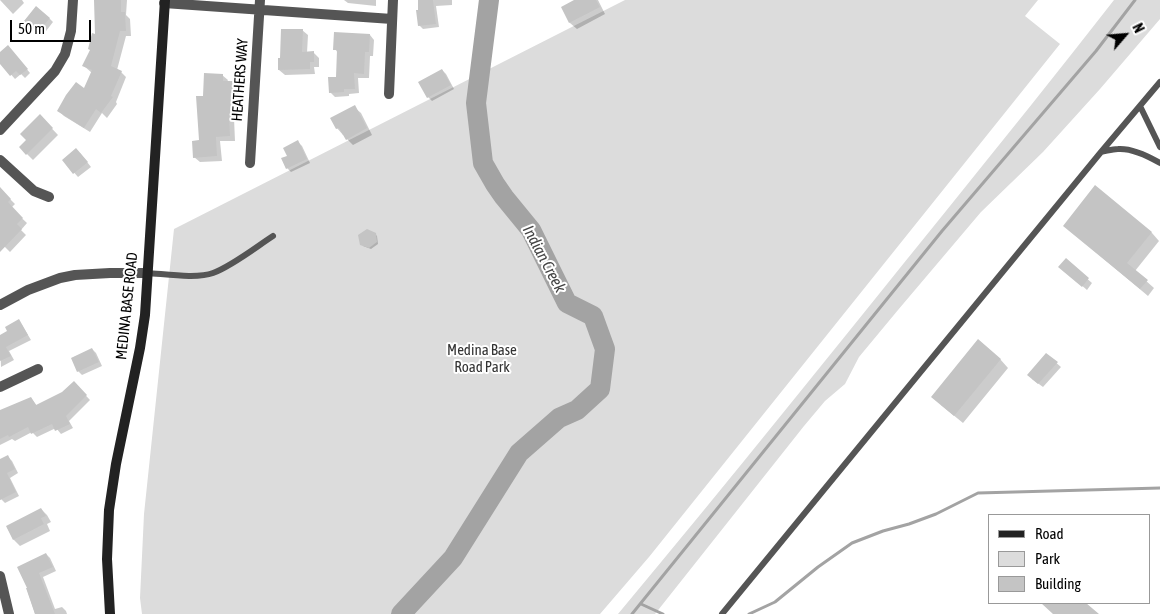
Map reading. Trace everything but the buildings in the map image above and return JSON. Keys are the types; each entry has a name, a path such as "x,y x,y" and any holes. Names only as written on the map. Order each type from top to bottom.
{"street":[{"path":"0,130 55,71 65,54 71,31 73,0"},
{"path":"388,94 394,0"},
{"path":"165,2 260,5 392,19"},
{"name":"MEDINA BASE ROAD","path":"110,614 107,559 109,510 145,315 165,2"},
{"name":"HEATHERS WAY","path":"250,163 260,5"},
{"path":"0,160 34,191 49,197"},
{"path":"0,305 28,290 75,274 147,273"},
{"path":"0,388 38,368"},
{"path":"0,576 9,614"}],"lane":[{"path":"722,614 1160,82"},
{"path":"1140,106 1160,147"},
{"path":"1102,152 1118,148 1134,151 1147,155 1160,163"},
{"path":"147,273 212,274 273,236"}],"green space":[{"name":"Medina Base Road Park","path":"625,0 1038,0 1025,16 1060,44 649,557 600,614 142,614 140,598 144,514 174,229"},
{"path":"1114,0 1160,0 1160,19 1043,152 981,212 859,357 845,384 825,401 804,426 655,614 618,614 824,363"}],"waterway":[{"name":"Indian Creek","path":"401,614 453,558 519,453 559,418 577,410 600,389 605,349 593,316 567,303 531,230 504,197 483,163 476,103 489,0"},
{"path":"632,614 942,231 1096,51 1135,0"},
{"path":"749,614 775,602 818,567 852,543 936,514 978,493 1160,488"},
{"path":"641,604 663,614"}]}
